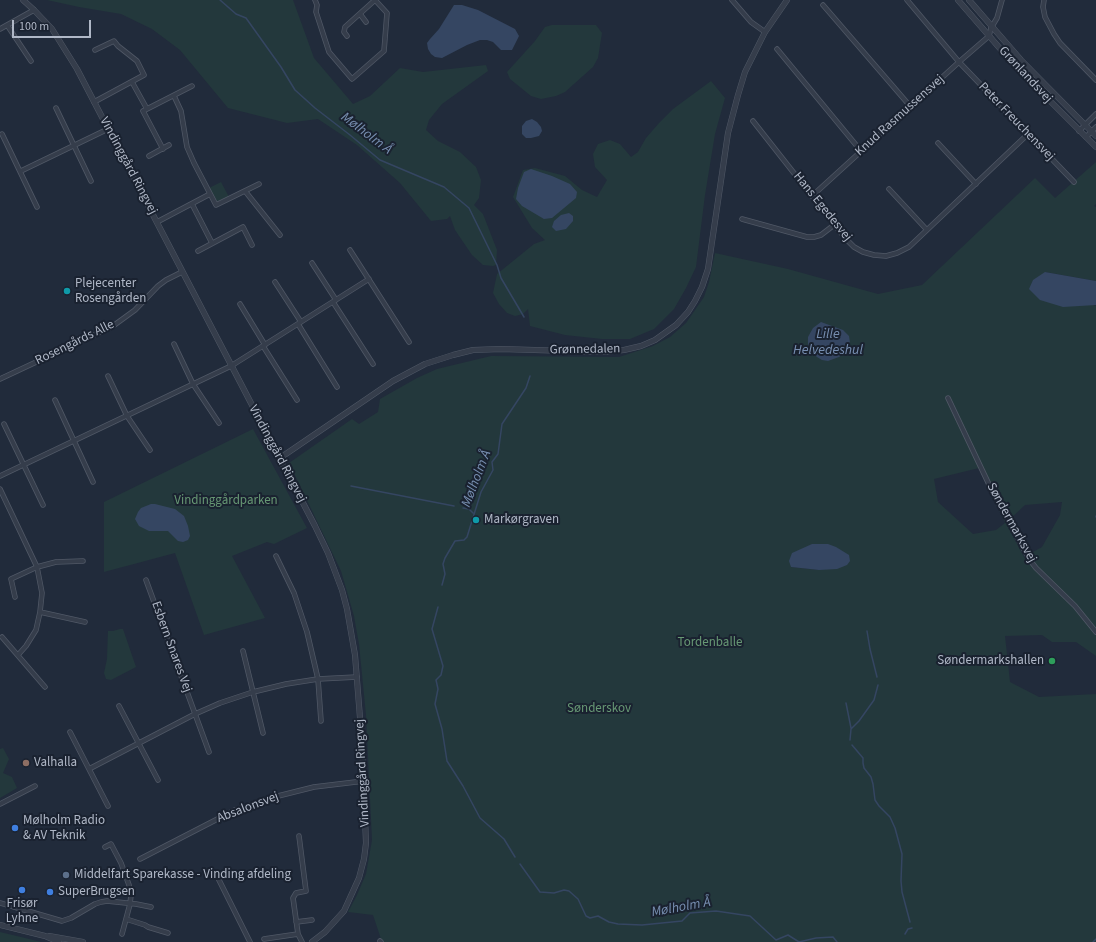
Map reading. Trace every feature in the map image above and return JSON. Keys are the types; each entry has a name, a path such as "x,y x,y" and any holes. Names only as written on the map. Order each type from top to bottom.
{"street":[{"name":"Vindinggård Ringvej","path":"23,0 52,29 69,55 325,547 334,567 347,609 357,676 364,781 366,843 359,878 344,911 325,932 312,942"},
{"path":"315,0 317,5 316,12 329,52 352,79 384,51 387,13 375,0 345,28 344,32 347,36"},
{"path":"732,0 750,22 765,32"},
{"name":"Grønnedalen","path":"280,458 393,381 425,364 453,354 473,350 501,349 602,352 624,350 641,346 655,340 676,325 688,312 695,301 702,287 708,269 731,118 745,72 765,32 786,0"},
{"name":"Peter Freuchensvej","path":"907,0 959,62 1074,182"},
{"name":"Grønlandsvej","path":"958,0 1026,78 1096,147"},
{"name":"Grønlandsvej","path":"969,0 992,28 1042,83 1096,136"},
{"path":"989,36 997,18 1002,0"},
{"path":"1044,0 1043,6 1045,17 1051,30 1060,43 1096,80"},
{"path":"823,5 910,106"},
{"path":"0,29 34,10"},
{"path":"360,14 366,22"},
{"path":"7,25 31,60"},
{"name":"Knud Rasmussensvej","path":"812,196 989,36"},
{"path":"94,102 144,75 137,61 114,41 95,50"},
{"path":"777,49 861,151"},
{"path":"1092,75 1096,71"},
{"path":"132,82 147,109"},
{"path":"163,149 143,112 192,86"},
{"path":"174,96 181,111 187,146 194,163 216,205 259,184"},
{"path":"56,108 91,181"},
{"path":"1079,131 1096,114"},
{"name":"Hans Egedesvej","path":"753,121 834,225 854,247 863,252 886,256 897,253 908,247 1028,134"},
{"path":"1086,137 1096,127"},
{"path":"20,172 108,129"},
{"path":"2,134 38,207"},
{"path":"938,143 976,184"},
{"path":"149,156 169,145"},
{"path":"889,189 927,230"},
{"path":"245,191 280,235"},
{"path":"157,222 210,194"},
{"path":"192,204 212,243"},
{"path":"258,217 262,214"},
{"path":"742,219 807,237 820,235 834,225"},
{"path":"198,251 243,228 252,245"},
{"path":"350,250 409,342"},
{"path":"312,263 373,364"},
{"name":"Rosengårds Alle","path":"0,379 114,326 135,310 162,283 182,272"},
{"path":"0,476 231,366 369,279"},
{"path":"275,282 338,387"},
{"path":"240,304 297,400"},
{"path":"174,344 193,384 219,423"},
{"path":"108,376 127,416 150,450"},
{"name":"Søndermarksvej","path":"948,398 994,495 1029,559 1036,568 1075,606 1096,632"},
{"path":"55,400 93,482"},
{"path":"4,424 43,505"},
{"path":"0,488 37,567 42,594 36,630 26,646 18,655"},
{"path":"276,556 294,593 312,650 318,679 321,721"},
{"path":"16,597 11,579 37,567 56,562 83,561"},
{"name":"Esbern Snares Vej","path":"146,580 209,752"},
{"path":"40,612 85,622"},
{"path":"2,637 46,687"},
{"path":"243,651 263,733"},
{"path":"89,768 195,714 220,703 253,692 286,684 318,679 357,676"},
{"path":"119,706 158,780"},
{"path":"70,732 108,806"},
{"name":"Absalonsvej","path":"140,859 235,810 267,799 314,787 364,781"},
{"path":"0,804 35,786"},
{"path":"299,836 306,890 296,893 293,898 298,934 302,942"},
{"path":"105,847 111,844 123,869 131,895 122,934"},
{"path":"218,878 250,942"},
{"path":"0,903 62,921 95,904 107,901 152,907"},
{"path":"126,918 168,933"},
{"path":"296,922 312,920"},
{"path":"0,925 45,936 83,942"},
{"path":"264,939 298,934"},
{"path":"45,936 59,942"}],"green space":[{"path":"47,0 293,0 314,58 353,104 370,96 400,68 423,72 486,65 488,71 442,104 429,120 426,130 438,141 460,152 476,167 481,180 479,198 474,205 483,214 497,250 496,265 483,265 472,255 455,230 450,216 447,219 431,221 400,183 357,145 318,119 287,123 228,108 180,50 152,29 121,14"},
{"path":"552,25 596,25 602,33 598,58 593,67 565,92 556,96 541,99 531,96 510,79 507,72 535,41 545,27"},
{"path":"711,81 725,98 715,134 705,195 696,267 674,309 654,329 630,339 602,339 565,335 530,326 528,309 523,314 515,316 507,313 499,304 493,293 497,274 534,244 545,240 532,228 513,197 523,170 535,168 565,176 582,190 597,197 607,180 595,167 593,154 598,144 610,140 620,144 631,157 638,152 646,138 673,109"},
{"name":"Sønderskov","path":"1096,162 1096,204 1094,206 1096,207 1096,281 1045,272 1095,306 1096,305 1096,656 1076,642 1052,642 1042,635 1005,636 1010,682 1039,697 1096,694 1096,942 382,942 373,915 348,912 366,874 372,840 366,715 359,644 354,616 341,571 289,463 352,419 359,424 378,412 380,399 417,378 437,369 491,356 619,357 653,346 670,337 686,323 704,297 709,282 715,253 788,269 878,294 922,285 1035,178 1055,198","holes":["979,468 1005,523 996,530 973,534 938,502 934,479","1062,502 1060,515 1042,547 1024,557 1006,523 1025,505","812,544 828,544 819,570 791,567"]},
{"path":"221,182 229,197 218,201 215,200 209,188"},
{"name":"Vindinggårdparken","path":"253,429 307,528 274,544 267,542 232,556 265,618 204,635 175,553 104,572 104,502"},
{"path":"123,629 136,667 111,680 106,679 104,673 107,659 108,631"},
{"path":"3,748 9,759 3,773 12,777 17,788 0,798 0,749"},
{"path":"0,932 21,937 41,942 0,942"}],"water":[{"path":"454,5 462,5 478,10 515,29 519,36 512,50 501,50 493,42 480,40 442,58 435,57 431,54 427,43 439,29"},
{"path":"532,119 537,122 542,131 539,136 526,138 522,134 522,126 526,121"},
{"path":"531,169 570,184 577,192 576,198 552,218 544,219 522,206 516,199 518,188 524,172"},
{"path":"569,213 573,216 573,221 566,229 556,231 552,227 554,221 561,215"},
{"path":"1045,272 1096,281 1096,305 1063,307 1040,300 1029,289 1033,280"},
{"name":"Lille Helvedeshul","path":"821,322 843,330 849,336 850,343 848,350 839,357 828,361 817,357 811,351 808,344 808,337 813,328"},
{"path":"151,504 175,509 184,516 190,536 188,540 183,542 178,541 168,531 149,531 139,526 135,519 138,512 141,508"},
{"path":"812,544 828,544 836,547 849,555 850,561 847,565 837,569 819,570 791,567 789,561 792,553"}],"waterway":[{"name":"Mølholm Å","path":"220,0 236,14 246,18 281,67 295,90 315,108 380,160 444,187 469,208 497,265 501,278 524,317"},
{"name":"Mølholm Å","path":"442,585 445,574 443,564 445,558 455,541 464,540 467,537 481,492 493,470 492,462 498,454 502,424 526,388 530,376"},
{"path":"351,486 454,506"},
{"path":"463,508 469,509 473,513"},
{"name":"Mølholm Å","path":"438,607 432,629 443,666 441,675 436,680 438,689 435,704 442,729 447,761 463,786 480,818 504,839 515,857"},
{"path":"867,631 877,677"},
{"path":"850,740 851,729 859,721 874,700 878,685"},
{"path":"846,703 851,728"},
{"path":"852,745 863,758 864,768 871,777 875,800 890,817 895,828 902,854 902,892 910,922"},
{"name":"Mølholm Å","path":"520,864 540,892 554,893 564,890 569,891 578,899 586,916 590,918 598,916 609,922 618,924 642,925 682,921 690,913 716,911 750,916 776,940 788,935 799,942 816,938 833,937 837,942"},
{"path":"905,934 908,929 912,928"},
{"path":"1093,942 1096,939"}],"place":[{"name":"Plejecenter Rosengården","path":"67,291"},
{"name":"Markørgraven","path":"476,520"},
{"name":"Søndermarkshallen","path":"1052,661"},
{"name":"Valhalla","path":"26,763"},
{"name":"Mølholm Radio & AV Teknik","path":"15,828"},
{"name":"Middelfart Sparekasse - Vinding afdeling","path":"66,875"},
{"name":"Frisør Lyhne","path":"22,890"},
{"name":"SuperBrugsen","path":"50,892"}],"park label":[{"name":"Tordenballe","path":"710,643"}]}
